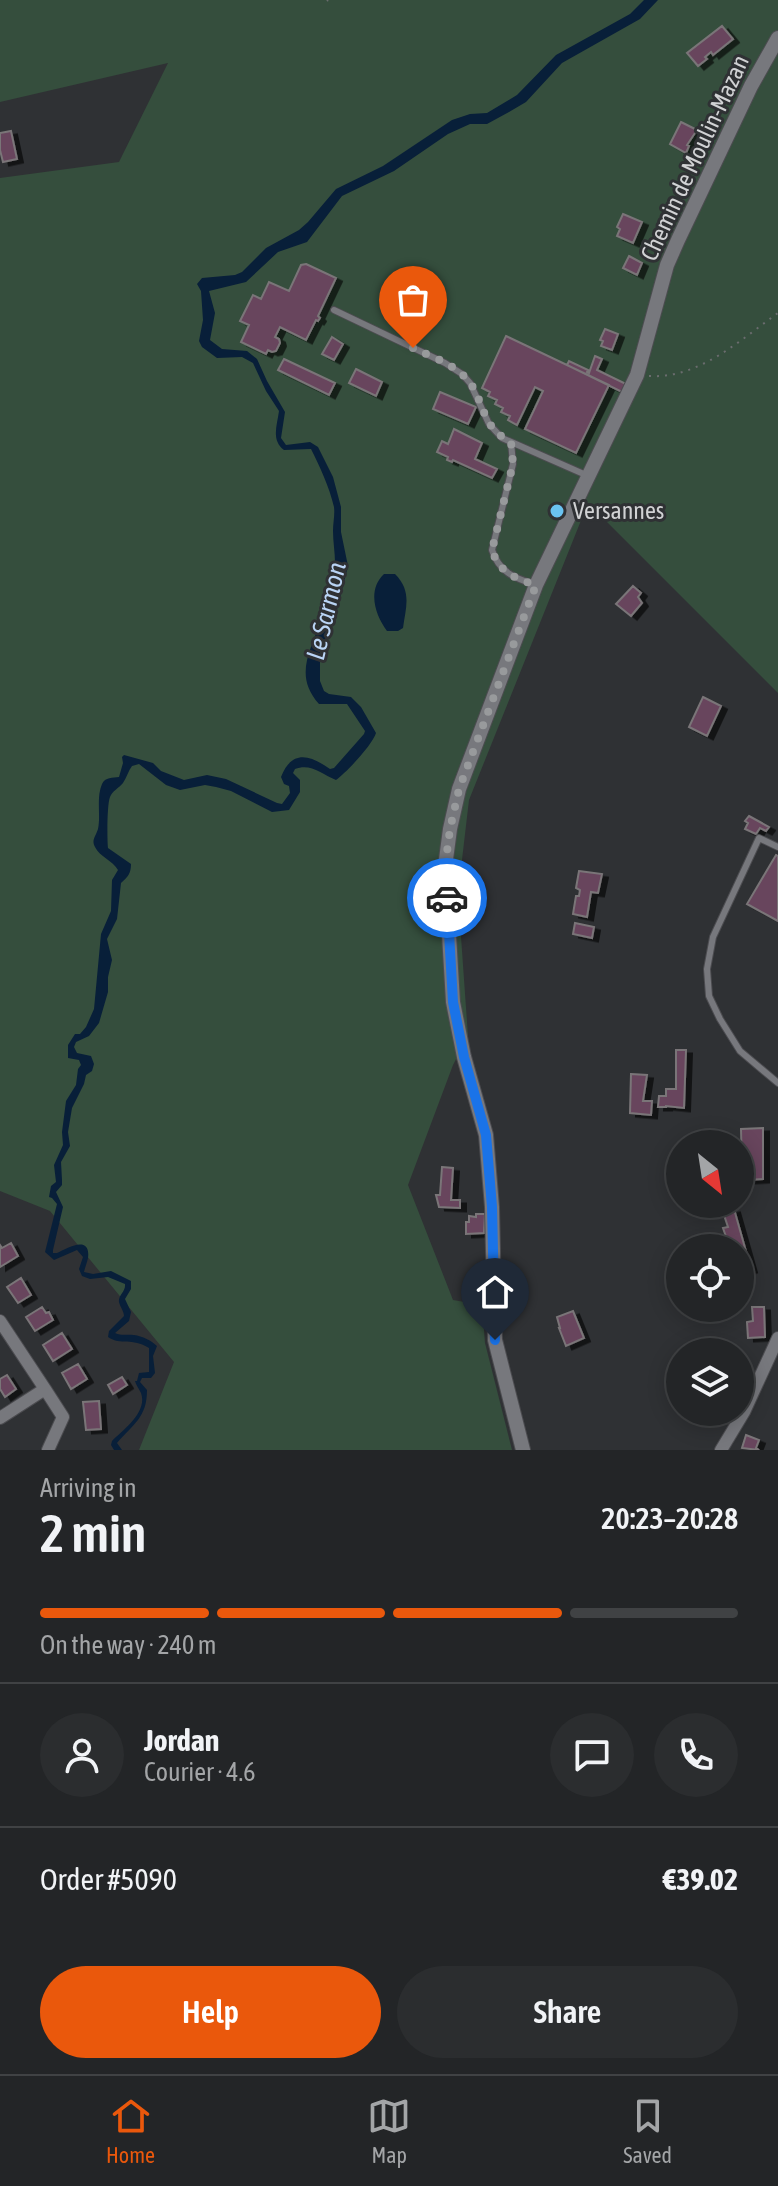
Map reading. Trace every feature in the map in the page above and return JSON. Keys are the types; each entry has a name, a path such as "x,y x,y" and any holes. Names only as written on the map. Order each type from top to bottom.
{"street":[{"name":"Chemin de Moulin-Mazan","path":"523,1450 495,1340 492,1207 486,1135 464,1057 453,1002 445,867 450,829 459,789 536,585 637,375 667,265 745,98 778,38"},
{"path":"0,1321 63,1417 48,1450"},
{"path":"721,1450 744,1412 778,1338"},
{"path":"0,1418 45,1389"}],"lane":[{"path":"334,310 462,374 470,383 494,431 511,442 589,477"},
{"path":"511,442 513,464 492,550 501,568 519,580 536,585"},
{"path":"778,847 759,838 713,937 707,969 709,996 740,1051 778,1083"}],"path":[{"path":"637,375 660,377 693,370 778,313"}],"green space":[{"path":"0,0 778,0 778,693 588,503 469,800 458,894 468,1036 453,1065 408,1185 453,1300 482,1305 485,1343 512,1450 139,1450 174,1362 50,1211 0,1191 0,178 119,162 168,63 0,102"}],"water":[{"name":"Le Sarmon","path":"644,0 658,0 640,19 562,63 526,102 487,124 470,124 448,134 394,171 342,196 307,242 278,252 246,282 209,291 215,313 210,340 222,349 247,351 257,359 285,412 281,438 286,445 310,442 318,447 333,477 341,507 341,532 348,566 336,613 320,652 320,681 324,691 329,694 351,697 361,707 376,733 359,758 336,780 311,768 295,769 293,773 300,780 300,792 289,810 272,812 231,791 216,787 205,785 180,790 166,785 139,764 132,766 123,783 110,797 108,848 131,867 129,875 121,883 117,919 107,939 112,960 108,992 99,1023 89,1036 76,1042 74,1047 77,1053 91,1056 94,1064 72,1108 68,1132 70,1146 61,1162 62,1185 56,1192 63,1207 53,1253 72,1246 86,1246 88,1258 84,1272 111,1271 131,1281 131,1289 125,1299 131,1312 129,1321 115,1333 140,1336 157,1346 153,1356 155,1373 151,1378 142,1378 140,1382 147,1390 145,1407 138,1420 117,1443 122,1450 114,1450 112,1441 141,1407 141,1393 135,1381 139,1373 149,1372 149,1348 108,1337 109,1331 124,1316 119,1300 125,1284 108,1277 90,1279 82,1276 79,1269 83,1257 77,1250 54,1260 45,1252 57,1204 49,1197 51,1186 56,1182 54,1165 63,1145 66,1101 76,1085 81,1065 79,1060 68,1058 68,1045 75,1034 80,1034 86,1027 94,1009 101,934 111,911 112,880 118,870 94,845 102,784 107,779 119,777 124,755 153,763 161,771 184,780 207,775 226,779 282,804 290,793 289,786 284,784 281,777 290,762 302,757 334,768 365,731 347,704 319,704 307,684 306,664 335,570 334,507 327,484 311,449 284,450 277,442 279,411 253,363 242,357 217,358 202,347 199,341 203,320 201,291 197,284 202,278 242,272 266,248 299,230 336,189 383,166 452,120 487,113 517,95 556,55 630,14"},
{"path":"384,574 395,574 406,593 403,628 398,631 387,631 376,610 374,595"}],"building":[{"path":"722,26 733,39 713,55 711,52 698,66 687,53"},
{"path":"681,122 697,130 687,145 686,153 670,144"},
{"path":"11,131 17,159 3,162 0,133"},
{"path":"623,214 642,222 633,243 617,236"},
{"path":"629,256 642,263 637,275 623,268"},
{"path":"306,264 336,278 318,316 320,318 306,340 280,327 275,337 280,343 276,351 268,350 266,354 241,342 249,325 240,321 253,295 261,299 269,282 289,291 301,265"},
{"path":"605,329 618,334 612,350 601,346"},
{"path":"506,336 609,385 576,453 525,429 543,391 535,387 517,425 508,420 510,416 501,412 503,408 495,404 497,400 488,396 490,392 482,388"},
{"path":"332,337 343,344 334,360 322,354"},
{"path":"595,356 602,359 597,370 626,384 622,392 567,365 569,361 589,373"},
{"path":"284,359 335,383 329,395 278,370"},
{"path":"356,369 382,382 376,396 349,383"},
{"path":"440,392 476,407 468,424 433,409"},
{"path":"454,429 482,443 475,459 497,469 492,478 447,460 448,457 437,452 442,441 448,444"},
{"path":"633,586 641,593 638,597 642,603 631,616 616,604"},
{"path":"703,697 721,706 707,736 689,727"},
{"path":"749,816 769,827 766,831 760,828 756,834 745,829"},
{"path":"778,856 778,921 747,904"},
{"path":"579,871 602,874 598,893 591,892 587,917 573,914 580,890 576,888"},
{"path":"575,923 594,927 592,938 573,934"},
{"path":"676,1050 686,1050 684,1108 658,1107 659,1096 666,1096 666,1089 676,1089"},
{"path":"631,1074 647,1075 643,1101 652,1101 651,1115 630,1113"},
{"path":"763,1128 763,1179 754,1180 754,1130 741,1129"},
{"path":"442,1167 453,1168 451,1200 460,1200 460,1208 439,1207 436,1195 440,1195"},
{"path":"476,1214 485,1214 484,1233 466,1234 469,1216 476,1217"},
{"path":"725,1218 737,1218 741,1234 725,1234 723,1228 728,1227"},
{"path":"11,1243 18,1256 0,1267 0,1245 2,1248"},
{"path":"21,1278 31,1295 18,1303 7,1287"},
{"path":"42,1307 53,1320 35,1331 26,1317"},
{"path":"754,1307 764,1307 765,1337 748,1338 747,1322 754,1322"},
{"path":"573,1311 584,1338 566,1346 557,1317"},
{"path":"62,1333 72,1349 53,1361 43,1345"},
{"path":"78,1364 87,1379 71,1389 62,1373"},
{"path":"7,1375 16,1389 5,1397 0,1389 0,1379"},
{"path":"122,1377 127,1385 113,1394 108,1385"},
{"path":"99,1401 101,1429 86,1430 83,1402"},
{"path":"746,1435 759,1440 756,1448 759,1450 742,1448"}],"way so far":[{"path":"413,348 462,374 470,383 494,431 511,442 513,464 492,550 501,568 519,580 536,585 459,789 445,867 447,898"}],"place":[{"name":"Versannes","path":"557,511"}],"route":[{"path":"447,898 453,1002 464,1057 486,1135 492,1207 495,1340"}]}
